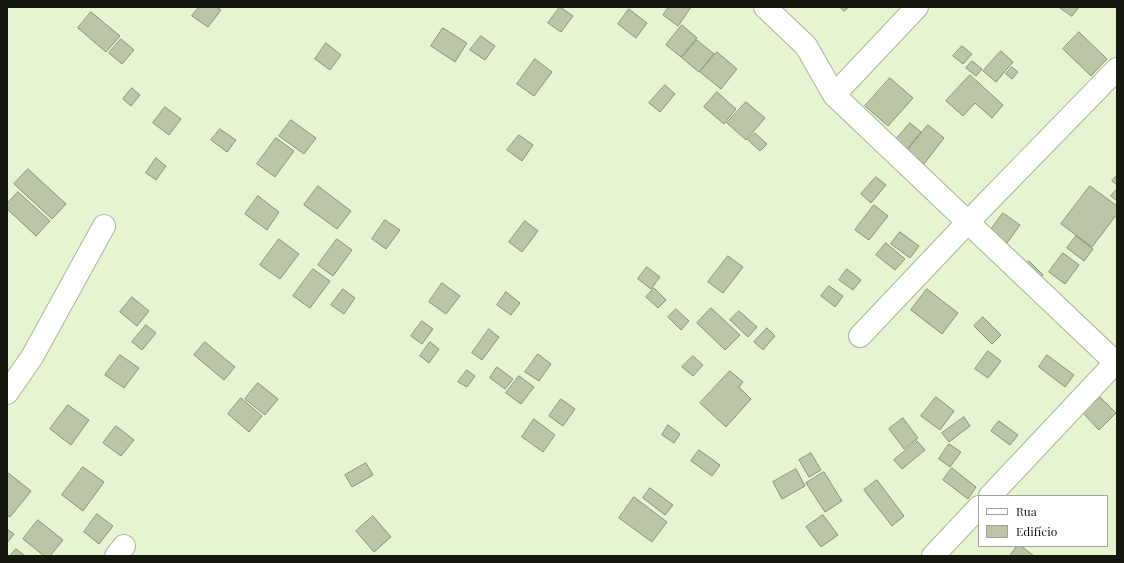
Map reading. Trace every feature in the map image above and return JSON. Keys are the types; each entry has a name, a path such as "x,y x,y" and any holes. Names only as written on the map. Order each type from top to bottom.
{"street":[{"path":"765,7 806,46 834,95 1116,362 991,495"},
{"path":"834,95 917,7"},
{"path":"860,336 968,222 1117,69"},
{"path":"7,393 32,357 104,226"},
{"path":"933,556 978,509"}],"building":[{"path":"199,7 216,7 221,10 208,27 192,16"},
{"path":"560,7 573,16 561,32 548,23"},
{"path":"669,7 691,7 678,26 663,15"},
{"path":"840,7 849,7 844,11"},
{"path":"1059,7 1079,7 1072,16"},
{"path":"629,9 647,23 636,38 618,24"},
{"path":"91,12 120,36 106,52 78,28"},
{"path":"682,25 697,38 681,57 666,45"},
{"path":"443,28 467,43 455,62 431,46"},
{"path":"1079,32 1107,59 1091,76 1063,49"},
{"path":"481,36 495,46 485,60 470,50"},
{"path":"121,39 134,50 122,64 109,53"},
{"path":"697,40 714,54 699,72 682,58"},
{"path":"326,43 341,55 330,70 315,59"},
{"path":"962,46 972,54 963,64 953,56"},
{"path":"1001,51 1013,62 996,82 983,71"},
{"path":"717,52 737,69 721,89 700,72"},
{"path":"535,59 552,72 534,96 517,84"},
{"path":"972,61 982,69 976,76 966,68"},
{"path":"1012,67 1018,72 1012,79 1006,74"},
{"path":"970,75 1003,105 992,118 975,103 963,116 946,101"},
{"path":"890,78 913,98 888,126 865,106"},
{"path":"665,85 675,94 660,112 649,103"},
{"path":"132,88 140,95 131,106 123,99"},
{"path":"717,92 736,109 724,124 704,107"},
{"path":"746,102 765,118 746,140 727,123"},
{"path":"165,107 181,119 169,135 153,123"},
{"path":"291,120 316,138 304,154 279,136"},
{"path":"910,123 921,132 903,154 892,144"},
{"path":"928,125 944,138 924,164 908,150"},
{"path":"220,129 236,140 227,152 211,140"},
{"path":"755,133 767,144 760,151 748,140"},
{"path":"519,135 533,145 522,161 507,150"},
{"path":"276,138 294,151 275,177 257,164"},
{"path":"156,158 166,166 156,180 146,173"},
{"path":"28,169 66,204 52,219 14,184"},
{"path":"1117,175 1117,185 1112,181"},
{"path":"876,177 886,185 871,203 861,194"},
{"path":"318,186 351,211 337,229 304,205"},
{"path":"1090,186 1117,206 1117,214 1092,247 1061,224"},
{"path":"1117,189 1117,201 1111,196"},
{"path":"18,192 50,221 36,236 7,209 7,204"},
{"path":"258,196 279,212 267,230 245,214"},
{"path":"874,205 888,216 869,240 855,230"},
{"path":"1003,213 1020,225 1007,243 990,231"},
{"path":"385,220 400,230 386,249 372,239"},
{"path":"525,221 538,231 522,252 509,242"},
{"path":"900,232 919,246 910,258 891,244"},
{"path":"1076,236 1093,249 1084,261 1067,248"},
{"path":"279,239 299,254 280,279 260,265"},
{"path":"337,239 352,250 333,276 318,265"},
{"path":"886,243 905,259 895,270 876,255"},
{"path":"1063,253 1079,265 1065,284 1049,272"},
{"path":"728,256 743,267 723,293 708,282"},
{"path":"1029,261 1043,275 1033,284 1019,270"},
{"path":"647,267 660,277 651,289 638,279"},
{"path":"313,269 330,281 310,308 293,296"},
{"path":"847,269 861,280 853,290 839,280"},
{"path":"442,283 460,296 446,314 429,302"},
{"path":"829,286 843,296 835,307 821,296"},
{"path":"654,288 666,300 658,308 646,297"},
{"path":"343,289 355,298 344,314 331,305"},
{"path":"927,289 958,313 942,334 911,310"},
{"path":"506,292 520,303 511,315 497,305"},
{"path":"132,297 149,311 137,326 120,312"},
{"path":"711,308 740,335 725,350 697,323"},
{"path":"676,309 689,321 681,330 668,317"},
{"path":"739,311 757,327 748,337 730,320"},
{"path":"983,317 1001,335 992,344 974,326"},
{"path":"422,321 433,329 422,344 411,336"},
{"path":"146,325 156,333 142,350 132,342"},
{"path":"767,328 775,336 763,350 754,342"},
{"path":"489,329 499,337 482,360 472,353"},
{"path":"205,342 235,367 224,380 194,355"},
{"path":"430,342 439,349 429,363 420,356"},
{"path":"988,351 1001,361 988,378 975,369"},
{"path":"538,354 551,364 539,381 525,372"},
{"path":"120,355 139,368 124,388 105,375"},
{"path":"1047,355 1074,375 1065,387 1039,367"},
{"path":"693,356 703,365 693,376 682,367"},
{"path":"497,367 513,379 505,389 490,378"},
{"path":"467,370 475,376 467,387 458,382"},
{"path":"730,371 743,382 739,387 751,399 726,427 700,403"},
{"path":"519,376 534,387 521,404 506,393"},
{"path":"258,383 278,399 265,415 245,399"},
{"path":"936,397 954,411 940,430 921,416"},
{"path":"1100,397 1116,413 1099,430 1083,413"},
{"path":"241,398 262,416 249,432 228,414"},
{"path":"561,399 575,409 563,426 549,416"},
{"path":"68,405 89,420 71,445 50,429"},
{"path":"964,417 970,426 949,442 942,433"},
{"path":"903,418 918,438 904,449 889,429"},
{"path":"534,419 555,435 543,452 522,437"},
{"path":"999,421 1018,435 1010,445 991,431"},
{"path":"668,425 680,434 674,443 662,435"},
{"path":"116,426 134,440 121,456 103,443"},
{"path":"917,441 925,450 902,469 894,460"},
{"path":"949,444 961,452 950,467 939,459"},
{"path":"699,450 720,465 712,476 691,461"},
{"path":"811,453 821,470 809,477 799,460"},
{"path":"366,463 373,475 352,487 345,475"},
{"path":"83,467 104,482 83,511 62,495"},
{"path":"952,468 976,487 968,499 943,480"},
{"path":"796,469 805,486 782,499 773,482"},
{"path":"7,472 31,491 10,517 7,515"},
{"path":"824,472 842,501 825,512 806,483"},
{"path":"877,480 904,516 892,526 864,490"},
{"path":"650,488 673,505 665,515 643,498"},
{"path":"634,497 667,522 652,542 619,518"},
{"path":"97,514 113,526 99,544 84,532"},
{"path":"823,515 838,535 821,547 806,527"},
{"path":"373,516 391,537 374,552 356,531"},
{"path":"38,520 63,540 50,556 44,556 23,539"},
{"path":"7,529 14,534 7,543"},
{"path":"1016,547 1022,547 1034,556 1010,556"},
{"path":"16,549 25,556 10,556"}]}
